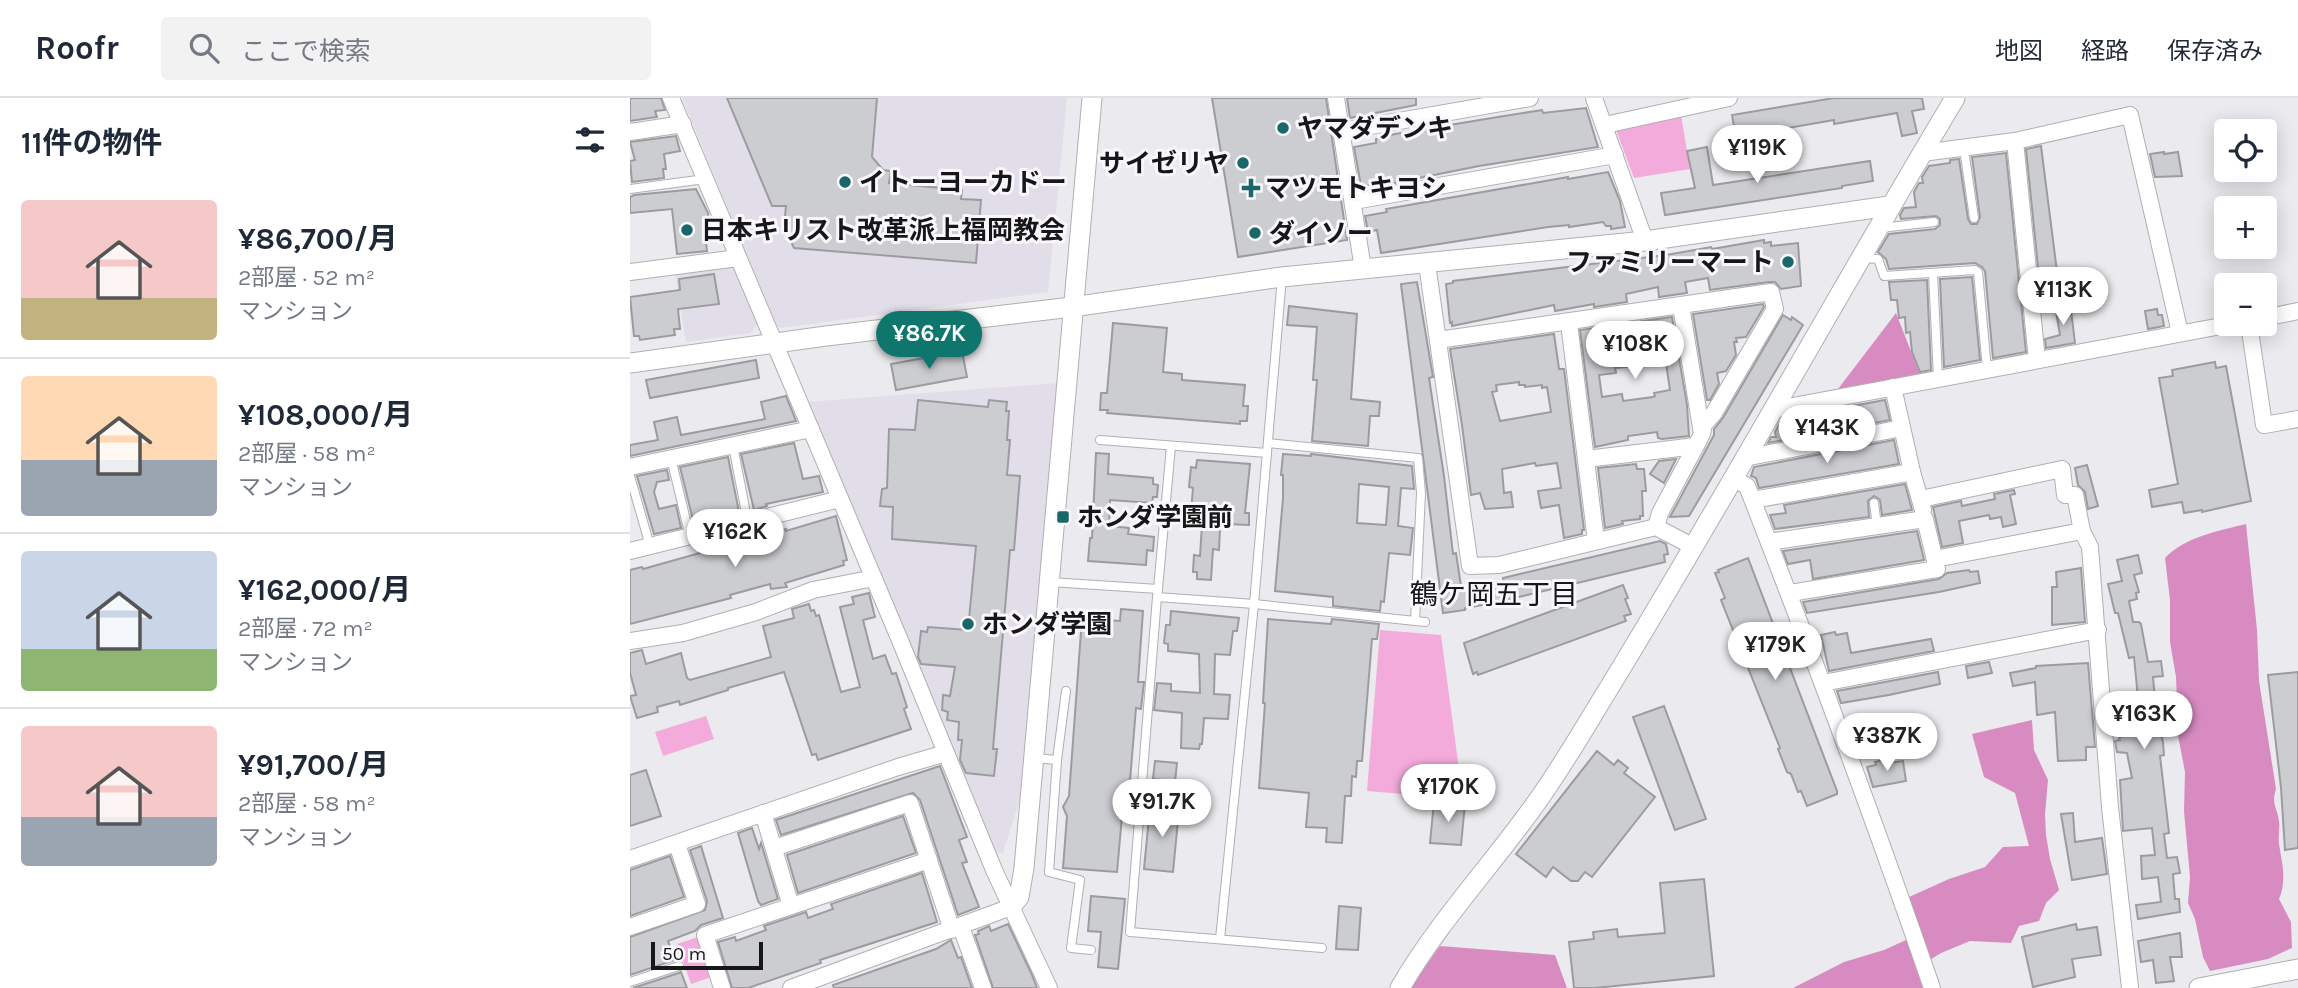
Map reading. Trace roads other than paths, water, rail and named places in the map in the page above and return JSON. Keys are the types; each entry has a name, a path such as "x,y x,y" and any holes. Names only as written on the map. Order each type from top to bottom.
{"street":[{"path":"671,98 994,870 1049,988"},
{"path":"791,988 957,928 1011,907 1017,902 1024,868 1092,98"},
{"path":"1336,98 1363,269"},
{"path":"1342,131 1530,98"},
{"path":"1594,98 1645,241"},
{"path":"1605,125 1697,101 1729,98"},
{"path":"1400,988 1469,888 1540,797 1598,707 1876,228 1955,98"},
{"path":"1922,153 2015,141 2130,115 2180,333"},
{"path":"630,132 682,124"},
{"path":"2015,141 2037,360"},
{"path":"1354,201 1615,155"},
{"path":"630,363 1072,307 1282,277 1645,241 1889,206"},
{"path":"630,272 738,258"},
{"path":"1427,264 1470,566 1499,565 1656,527 1692,546"},
{"path":"1438,340 1771,292 1775,309 1714,413 1704,424 1699,440 1660,513 1656,527"},
{"path":"1681,306 1699,440"},
{"path":"2277,315 2298,311"},
{"path":"1569,323 1596,541"},
{"path":"1772,410 2214,327"},
{"path":"2251,336 2264,425 2298,419"},
{"path":"1790,593 1937,569 1893,387"},
{"path":"1744,458 1902,428"},
{"path":"630,467 811,429"},
{"path":"1586,459 1699,440"},
{"path":"1922,499 2062,469 2065,495 2075,495 2082,531 2090,547 2110,807 2130,988"},
{"path":"1753,500 1912,472"},
{"path":"1732,478 1747,486 1790,593 1933,988"},
{"path":"630,551 840,499"},
{"path":"1769,542 1925,519"},
{"path":"1935,559 2082,531"},
{"path":"630,641 683,633 756,612 813,590 874,579"},
{"path":"1823,683 2098,630"},
{"path":"630,859 946,753"},
{"path":"774,848 910,803 929,860 983,988"},
{"path":"763,813 790,906"},
{"path":"630,927 697,904 677,844"},
{"path":"722,988 705,935 929,860"},
{"path":"994,870 1006,873 1024,868"},
{"path":"2199,988 2298,969"}],"lane":[{"path":"1964,149 1974,218"},
{"path":"630,189 705,179"},
{"path":"1876,228 1934,222"},
{"path":"1859,258 1878,259 1881,275 1884,276 1975,270 1978,272 1987,369"},
{"path":"1933,273 1938,378"},
{"path":"1220,939 1254,604 1282,277"},
{"path":"1100,440 1268,453"},
{"path":"1268,443 1418,458 1421,493 1415,621"},
{"path":"733,446 748,523"},
{"path":"1171,446 1130,932 1322,948"},
{"path":"671,458 690,537"},
{"path":"630,476 650,546"},
{"path":"1874,503 1877,526"},
{"path":"1050,582 1425,622"},
{"path":"1066,691 1049,872 1080,880 1071,948 1091,950"},
{"path":"1034,758 1058,760"},
{"path":"630,982 679,966"}],"place":[{"name":"ヤマダデンキ","path":"1283,128"},
{"name":"サイゼリヤ","path":"1243,163"},
{"name":"イトーヨーカドー","path":"845,182"},
{"name":"マツモトキヨシ","path":"1251,188"},
{"name":"日本キリスト改革派上福岡教会","path":"687,230"},
{"name":"ダイソー","path":"1255,233"},
{"name":"ファミリーマート","path":"1788,262"},
{"name":"ホンダ学園前","path":"1063,517"},
{"name":"ホンダ学園","path":"968,624"}],"district":[{"name":"鶴ケ岡五丁目","path":"1494,594"}]}
